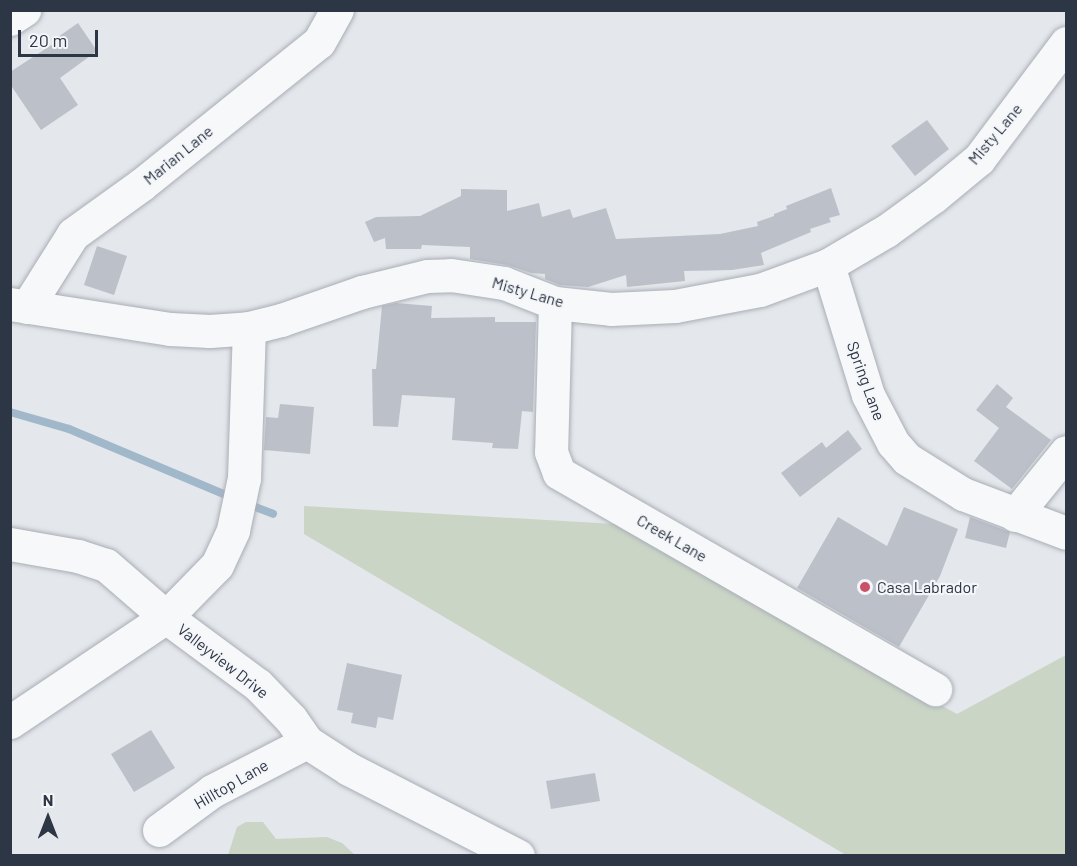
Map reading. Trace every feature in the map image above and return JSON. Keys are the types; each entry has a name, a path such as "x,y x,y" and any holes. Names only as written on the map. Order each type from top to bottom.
{"street":[{"path":"10,19 24,10"},
{"name":"Marian Lane","path":"19,306 73,234 141,185 319,42 337,10"},
{"name":"Misty Lane","path":"19,306 170,329 210,331 249,328 281,321 362,292 427,276 451,276 504,283 555,303 611,309 675,306 760,290 828,265 886,231 933,197 979,159 1066,43"},
{"name":"Spring Lane","path":"828,265 868,395 893,443 907,459 963,494 1066,533"},
{"name":"Creek Lane","path":"555,303 551,440 553,462 559,473 935,689"},
{"path":"10,722 166,617 217,565 233,530 244,478 249,328"},
{"path":"1015,515 1066,452"},
{"name":"Valleyview Drive","path":"10,544 94,560 105,566 166,617 258,686 291,719 307,742 349,769 518,855"},
{"name":"Hilltop Lane","path":"159,830 213,791 307,742"}],"green space":[{"path":"304,506 615,524 957,714 1066,655 1066,855 846,855 304,534"},
{"path":"246,822 263,822 276,839 327,837 342,843 355,855 228,855 237,827"}],"building":[{"path":"78,23 97,51 60,78 78,105 41,130 10,84 10,72 56,42 55,39"},
{"path":"927,120 949,149 915,176 891,146"},
{"path":"831,188 840,215 829,218 831,222 810,229 811,232 761,253 764,265 732,270 684,271 685,281 627,287 626,275 588,287 560,285 545,279 545,274 470,259 470,247 422,245 421,249 386,249 385,238 374,242 365,222 376,217 420,216 461,196 461,189 507,190 507,211 539,203 542,217 570,209 573,218 606,208 616,239 720,234 758,226 757,222 787,209 786,206"},
{"path":"97,246 127,256 114,295 84,285"},
{"path":"396,303 432,306 431,318 495,317 495,322 536,322 533,412 522,411 518,449 492,448 493,443 452,440 455,398 402,395 398,427 373,426 372,369 376,369 382,306"},
{"path":"997,384 1013,398 1006,407 1051,440 1012,489 974,461 999,428 976,410"},
{"path":"280,404 314,407 310,454 264,450 266,417 278,418"},
{"path":"848,430 862,449 800,497 781,473 822,442 826,448"},
{"name":"Casa Labrador","path":"904,507 958,529 940,576 899,647 797,588 838,517 887,546"},
{"path":"970,517 1010,532 1006,548 965,538"},
{"path":"347,663 402,675 393,720 378,717 376,728 351,723 353,713 337,710"},
{"path":"151,730 175,768 134,792 111,754"},
{"path":"595,773 600,801 551,809 546,781"}],"waterway":[{"path":"10,412 69,429 233,498"},
{"path":"245,503 273,514"}],"place":[{"name":"Casa Labrador","path":"865,587"}]}
